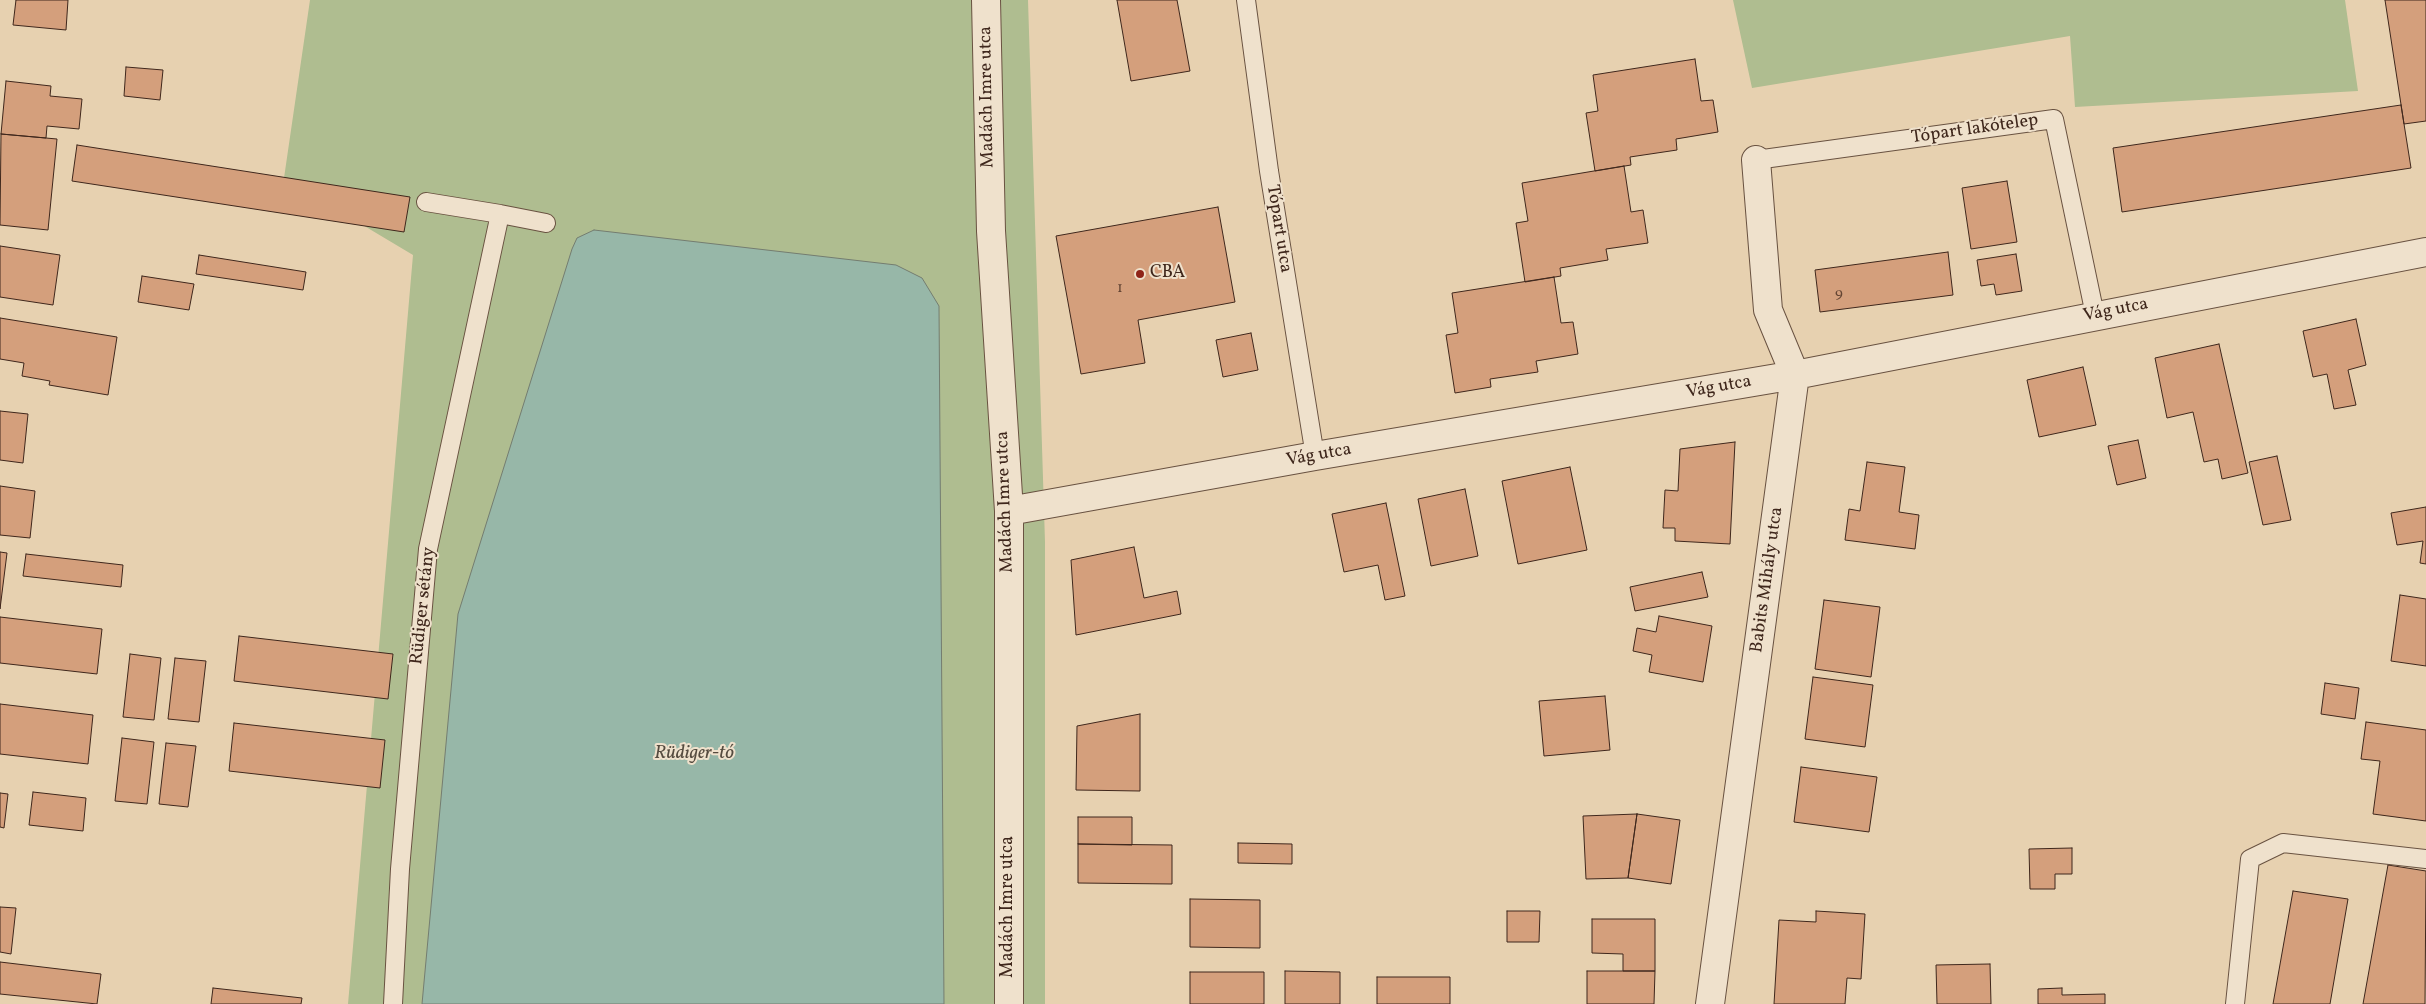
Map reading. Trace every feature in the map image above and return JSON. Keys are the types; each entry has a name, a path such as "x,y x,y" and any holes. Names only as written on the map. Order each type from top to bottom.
{"street":[{"name":"Madách Imre utca","path":"986,0 991,231 1009,511 1009,1004"},
{"path":"1756,160 1768,310 1795,375"},
{"name":"Vág utca","path":"1009,511 1315,456 1795,375 2426,252"},
{"name":"Babits Mihály utca","path":"1710,1004 1795,375"}],"lane":[{"name":"Tópart utca","path":"1246,0 1269,171 1315,456"},
{"name":"Tópart lakótelep","path":"1756,160 2054,119 2095,315"},
{"path":"426,202 546,223"},
{"name":"Rüdiger sétány","path":"393,1004 400,869 428,549 500,214"},
{"path":"2235,1004 2250,859 2283,843 2426,859"}],"green space":[{"path":"310,0 1028,0 1045,542 1045,1004 348,1004 413,255 284,178"},
{"path":"1733,0 2345,0 2358,91 2075,107 2070,36 1752,88"}],"water":[{"name":"Rüdiger-tó","path":"594,230 896,265 922,278 939,306 944,1004 422,1004 458,614 572,249 577,238"}],"building":[{"path":"16,0 68,0 66,30 13,25"},
{"path":"1117,0 1177,0 1190,71 1131,81"},
{"path":"2385,0 2426,0 2426,121 2404,124"},
{"path":"1695,59 1701,101 1713,100 1718,132 1676,139 1677,150 1630,157 1631,165 1595,171 1586,113 1598,111 1593,75"},
{"path":"126,67 163,70 160,100 124,96"},
{"path":"6,81 51,86 50,96 82,99 79,129 47,126 46,138 1,134"},
{"path":"2401,105 2411,168 2122,212 2113,148"},
{"path":"1,134 57,139 48,230 0,225"},
{"path":"77,145 410,197 404,232 72,181"},
{"path":"1624,166 1631,212 1643,210 1648,243 1606,249 1608,260 1560,268 1561,276 1525,282 1516,223 1528,221 1522,183"},
{"path":"2007,181 2017,242 1971,249 1962,188"},
{"path":"1218,207 1235,302 1138,320 1145,363 1081,374 1056,236"},
{"path":"0,246 60,255 53,305 0,297"},
{"path":"1948,252 1953,295 1820,312 1815,270"},
{"path":"2016,254 2022,291 1996,295 1994,284 1981,286 1977,260"},
{"path":"199,255 306,272 303,290 196,274"},
{"path":"142,276 194,284 189,310 138,302"},
{"path":"1554,277 1561,323 1573,322 1578,354 1536,361 1538,372 1490,379 1491,387 1455,393 1446,335 1458,333 1452,293"},
{"path":"0,318 117,337 108,395 49,385 50,381 22,376 24,363 0,359"},
{"path":"2356,319 2366,365 2348,370 2356,405 2334,409 2327,374 2313,377 2303,331"},
{"path":"1251,333 1258,370 1223,377 1216,340"},
{"path":"2219,344 2248,473 2222,479 2218,459 2204,462 2193,412 2167,418 2155,358"},
{"path":"2083,367 2096,425 2039,437 2027,380"},
{"path":"0,411 28,414 23,463 0,460"},
{"path":"2138,440 2146,478 2117,485 2108,446"},
{"path":"1735,442 1730,544 1675,541 1675,528 1663,528 1665,490 1678,491 1680,449"},
{"path":"2277,456 2291,520 2263,525 2249,462"},
{"path":"1867,462 1905,467 1899,512 1919,515 1915,549 1845,540 1849,509 1860,511"},
{"path":"1570,467 1587,550 1518,564 1502,481"},
{"path":"0,486 35,491 30,538 0,535"},
{"path":"1465,489 1478,556 1431,566 1418,499"},
{"path":"1386,503 1405,596 1385,600 1378,565 1344,572 1332,514"},
{"path":"2426,507 2426,564 2420,563 2423,541 2397,545 2391,513"},
{"path":"1134,547 1144,598 1177,591 1181,614 1076,635 1071,560"},
{"path":"0,552 7,553 0,609"},
{"path":"26,554 123,565 121,587 23,576"},
{"path":"1702,572 1708,597 1635,611 1630,587"},
{"path":"2400,595 2426,599 2426,666 2391,661"},
{"path":"1824,600 1880,607 1871,677 1815,669"},
{"path":"1659,616 1712,626 1703,682 1649,672 1652,655 1633,651 1637,628 1656,632"},
{"path":"0,617 102,629 97,674 0,663"},
{"path":"239,636 393,654 388,699 234,681"},
{"path":"130,654 161,658 154,720 123,717"},
{"path":"175,658 206,661 199,722 168,719"},
{"path":"1813,677 1873,685 1865,747 1805,739"},
{"path":"2325,683 2359,688 2355,719 2321,714"},
{"path":"1605,696 1610,750 1544,756 1539,701"},
{"path":"0,704 93,715 88,764 0,754"},
{"path":"1140,714 1140,791 1076,790 1077,726"},
{"path":"2366,722 2426,730 2426,821 2373,814 2380,761 2361,759"},
{"path":"234,723 385,740 380,788 229,771"},
{"path":"122,738 154,742 147,804 115,801"},
{"path":"166,743 196,746 188,807 159,804"},
{"path":"1801,767 1877,777 1869,832 1794,822"},
{"path":"33,792 86,798 83,831 29,825"},
{"path":"0,793 8,794 4,828 0,827"},
{"path":"1637,814 1628,878 1586,879 1583,816"},
{"path":"1637,814 1680,820 1671,884 1628,878"},
{"path":"1078,817 1132,817 1132,845 1078,844"},
{"path":"1238,843 1292,844 1292,864 1238,863"},
{"path":"1078,844 1172,845 1172,884 1078,883"},
{"path":"2072,848 2072,874 2055,874 2055,889 2030,889 2029,849"},
{"path":"2388,865 2426,871 2425,1004 2363,1004"},
{"path":"2293,891 2348,899 2330,1004 2273,1004"},
{"path":"1190,899 1260,900 1260,948 1190,947"},
{"path":"0,907 16,908 11,954 0,952"},
{"path":"1507,911 1540,911 1539,942 1507,942"},
{"path":"1816,911 1865,914 1861,979 1847,978 1845,1004 1774,1004 1779,920 1816,922"},
{"path":"1592,919 1655,919 1655,971 1623,971 1623,954 1592,953"},
{"path":"0,962 101,974 97,1004 0,994"},
{"path":"1990,964 1991,1004 1937,1004 1936,965"},
{"path":"1285,971 1340,972 1340,1004 1285,1004"},
{"path":"1587,971 1655,971 1654,1004 1587,1004"},
{"path":"1190,972 1264,972 1264,1004 1190,1004"},
{"path":"1377,977 1450,977 1450,1004 1377,1004"},
{"path":"213,988 302,998 301,1004 211,1004"},
{"path":"2062,988 2062,995 2105,994 2105,1004 2038,1004 2038,989"}],"place":[{"name":"CBA","path":"1140,274"}]}
